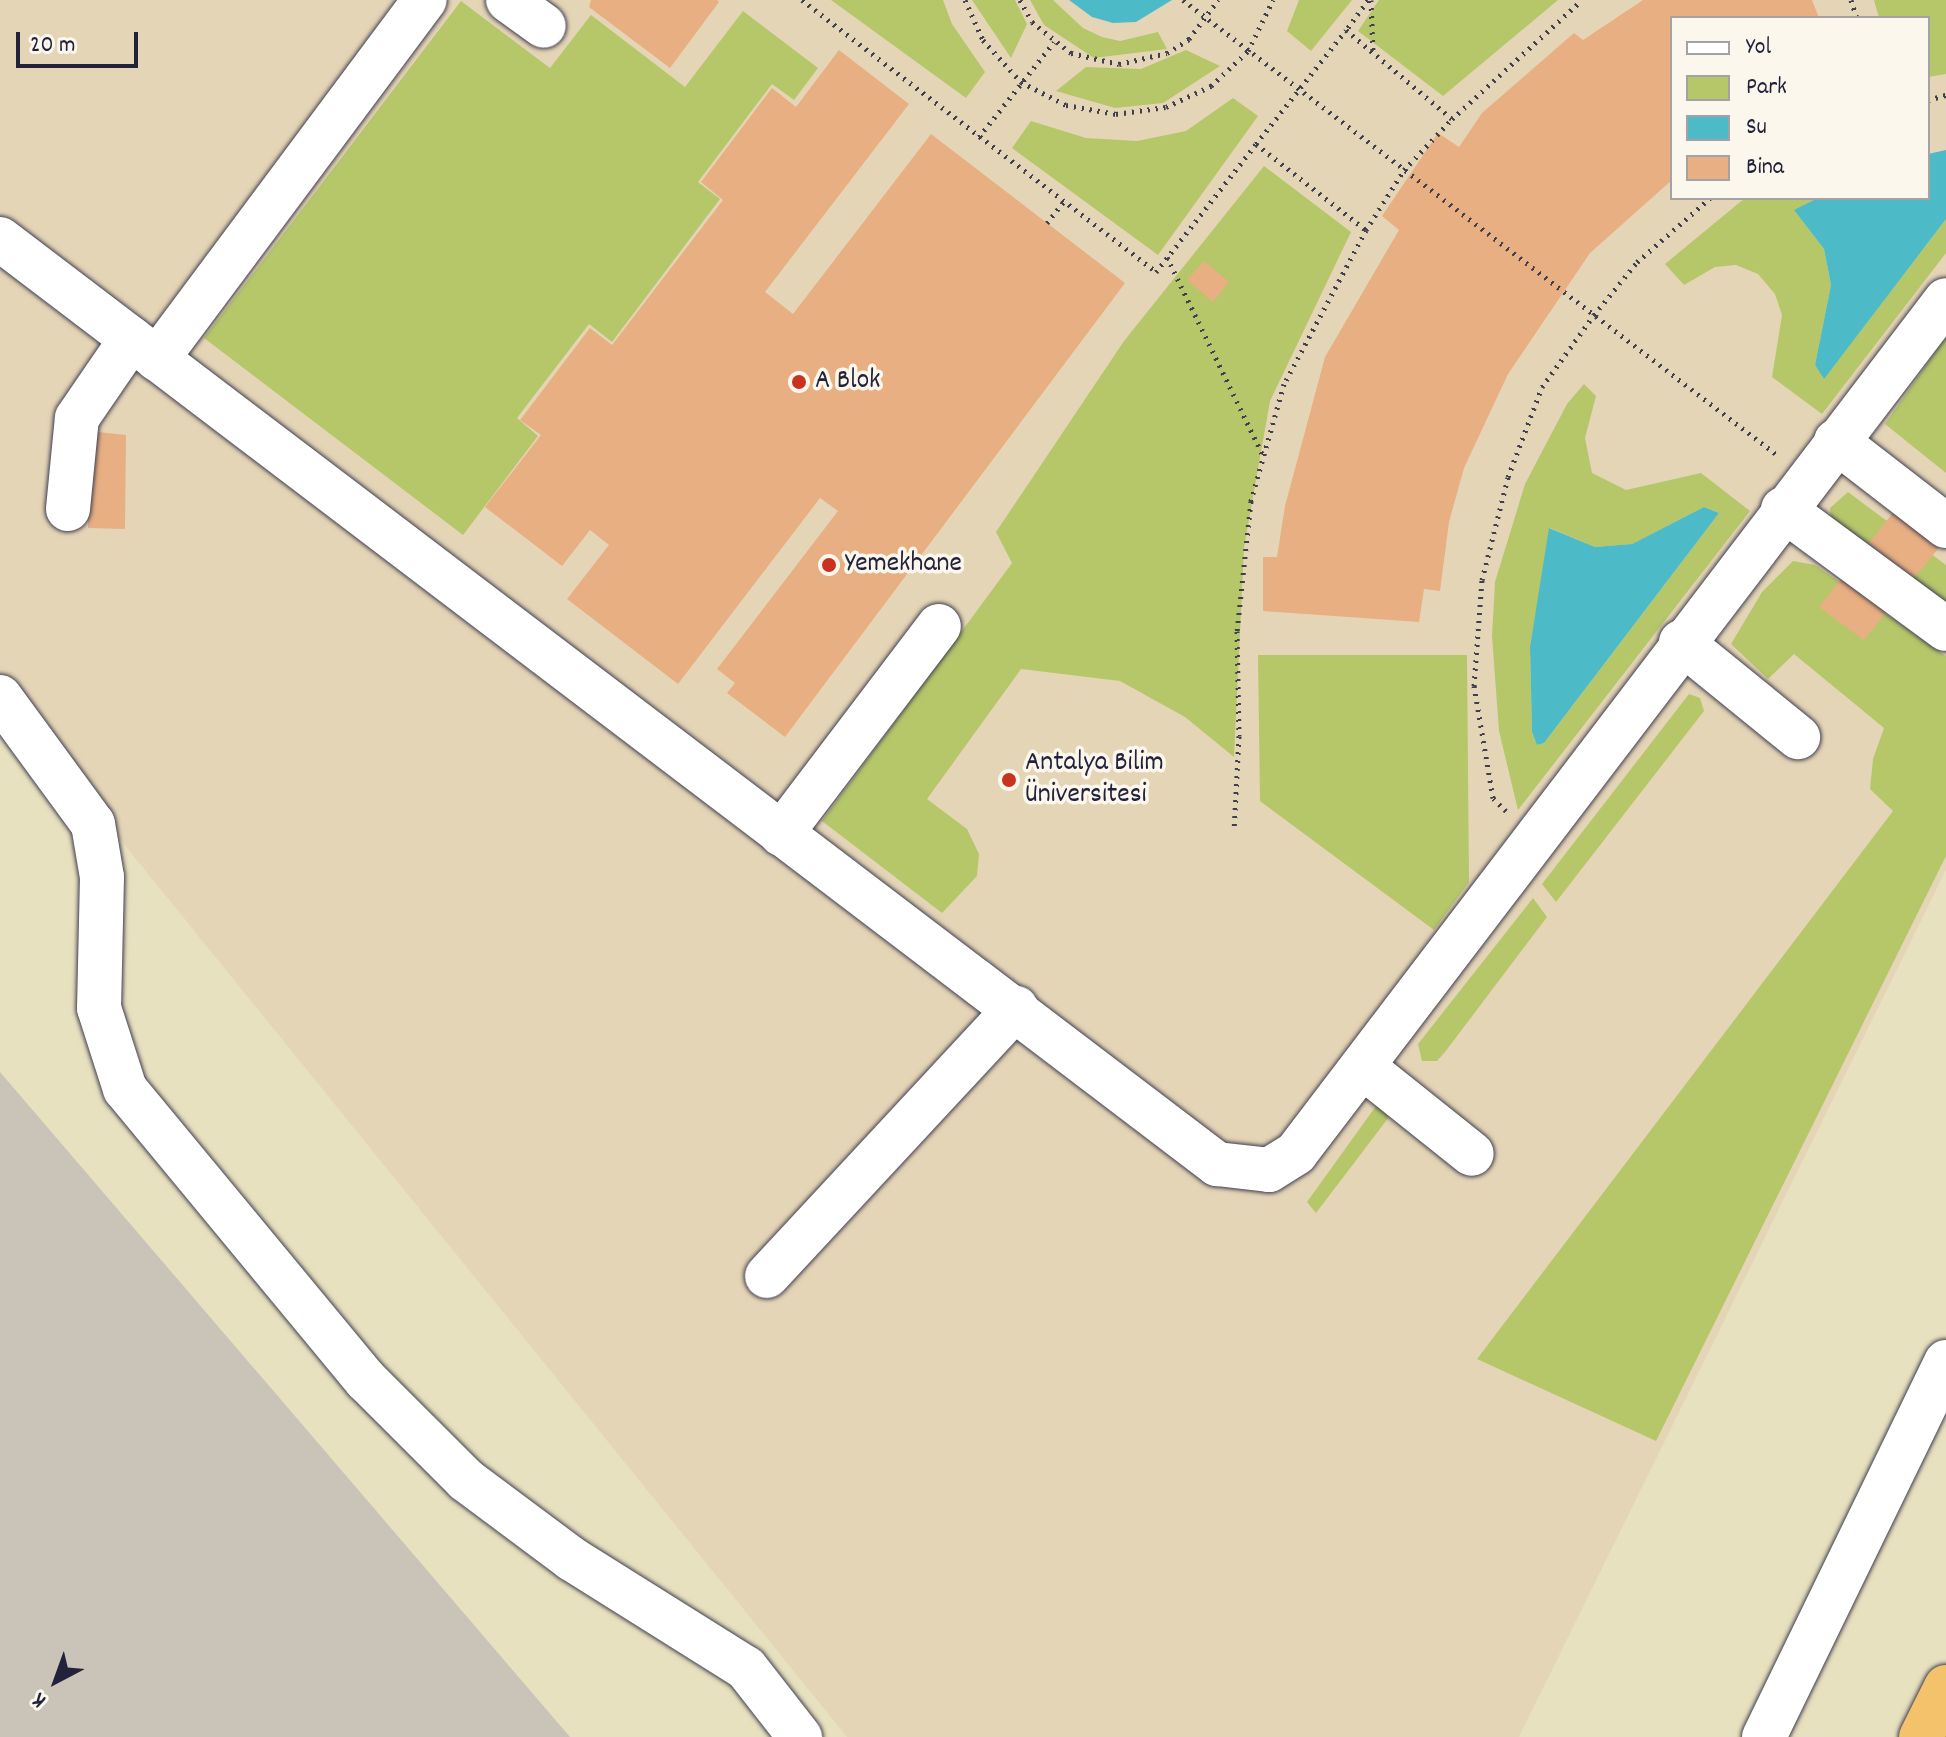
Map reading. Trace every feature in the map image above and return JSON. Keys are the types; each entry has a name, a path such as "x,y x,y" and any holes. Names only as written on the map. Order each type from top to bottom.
{"highway":[{"path":"1921,1737 1946,1687"}],"street":[{"path":"68,509 77,418 144,349 425,0"},
{"path":"508,0 544,26"},
{"path":"0,239 781,834 1016,1008 1217,1164 1269,1170 1296,1153 1363,1067 1681,642 1946,300"},
{"path":"1836,441 1946,526"},
{"path":"1795,494 1946,629"},
{"path":"781,834 939,626"},
{"path":"1681,642 1798,737"},
{"path":"0,697 93,824 102,877 99,1008 125,1089 366,1380 466,1480 572,1559 746,1668 800,1737"},
{"path":"767,1276 1016,1008"},
{"path":"1363,1067 1472,1154"},
{"path":"1764,1737 1946,1362"}],"path":[{"path":"802,0 1156,272 1370,0"},
{"path":"965,0 983,40 1021,82 1066,105 1116,114 1166,107 1211,86 1248,51 1273,0"},
{"path":"1020,0 1054,42 1095,62 1144,61 1189,39 1208,18 1218,0"},
{"path":"1370,0 1373,53"},
{"path":"1234,831 1237,631 1251,501 1284,384 1366,230 1404,170 1452,119 1582,0"},
{"path":"1184,1 1594,315 1795,494"},
{"path":"1346,30 1452,119"},
{"path":"979,137 1054,42"},
{"path":"1256,144 1366,230"},
{"path":"1535,837 1493,798 1481,747 1474,686 1482,580 1508,477 1542,387 1637,262 1708,200"},
{"path":"1047,223 1064,201"},
{"path":"1167,257 1264,458"}],"shaded area":[{"name":"Antalya Bilim Üniversitesi","path":"0,0 1946,0 1946,870 1519,1737 847,1737 0,691"},
{"path":"0,1072 570,1737 0,1737"}],"green space":[{"path":"831,0 943,0 952,24 985,72 966,98"},
{"path":"972,0 1015,0 1027,24 1011,58"},
{"path":"1030,0 1053,0 1083,28 1102,37 1120,41 1158,32 1167,49 1094,58 1044,25"},
{"path":"1299,0 1352,0 1311,51 1287,31"},
{"path":"1379,0 1558,0 1443,96 1358,31"},
{"path":"1874,0 1946,0 1946,74 1930,77 1930,16 1878,16"},
{"path":"461,1 550,68 591,15 685,87 743,11 818,68 794,100 772,84 698,182 720,199 612,342 589,324 517,418 538,436 463,535 204,338"},
{"path":"1186,50 1220,66 1163,103 1115,108 1056,91 1086,67 1141,69"},
{"path":"1233,98 1258,116 1158,255 1012,148 1031,121 1086,138 1137,141 1186,131"},
{"path":"1264,166 1351,232 1270,401 1244,548 1234,757 1185,717 1120,681 1021,669 927,799 967,829 979,854 977,876 942,913 822,821 1012,563 996,532 1124,341"},
{"path":"1743,200 1814,200 1795,211 1824,249 1831,285 1815,365 1824,378 1946,219 1946,253 1822,414 1772,377 1782,315 1775,294 1758,274 1736,265 1715,267 1684,285 1665,264"},
{"path":"1946,337 1946,473 1885,424"},
{"path":"1584,384 1596,396 1585,438 1592,473 1626,490 1701,473 1750,511 1518,810 1499,731 1492,636 1495,582 1525,484 1567,404","holes":["1704,507 1719,513 1544,743 1537,745 1532,732 1530,647 1550,528 1595,547 1632,544"]},
{"path":"1848,492 1946,565 1946,604 1831,520 1830,508"},
{"path":"1793,561 1815,565 1946,656 1946,856 1656,1441 1477,1359 1893,811 1870,789 1873,759 1884,728 1794,654 1768,679 1731,644 1762,592"},
{"path":"1258,655 1467,655 1469,882 1434,930 1260,801"},
{"path":"1689,694 1700,698 1704,711 1556,902 1542,884"},
{"path":"1533,898 1547,917 1445,1052 1437,1061 1422,1061 1418,1044"},
{"path":"1376,1106 1389,1117 1316,1213 1307,1202"}],"water":[{"path":"1069,0 1172,0 1136,22 1113,23 1092,17"},
{"path":"1946,150 1946,219 1824,379 1815,365 1831,285 1824,249 1794,210 1814,200 1930,200 1930,154"},
{"path":"1704,507 1719,513 1544,743 1537,745 1532,732 1530,647 1549,528 1595,547 1632,544"}],"building":[{"path":"591,0 719,2 670,68 589,7"},
{"path":"1643,0 1812,0 1818,16 1670,16 1670,182 1590,253 1508,374 1464,468 1449,522 1440,591 1424,589 1419,622 1263,611 1263,557 1277,557 1285,506 1325,357 1399,230 1382,216 1438,133 1459,147 1482,113 1574,33 1583,40"},
{"name":"A Blok","path":"839,50 909,104 765,292 793,314 931,134 1125,283 785,737 727,693 735,683 717,669 838,511 820,498 678,684 567,599 609,545 590,530 562,566 485,507 541,435 520,420 590,328 612,345 723,200 701,182 772,88 796,107"},
{"path":"1204,261 1229,282 1213,302 1187,280"},
{"path":"88,431 126,435 125,529 88,528"},
{"path":"1906,496 1946,539 1864,640 1819,607"}],"place":[{"name":"A Blok","path":"799,382"},
{"name":"Yemekhane","path":"829,565"},
{"name":"Antalya Bilim Üniversitesi","path":"1009,780"}]}
